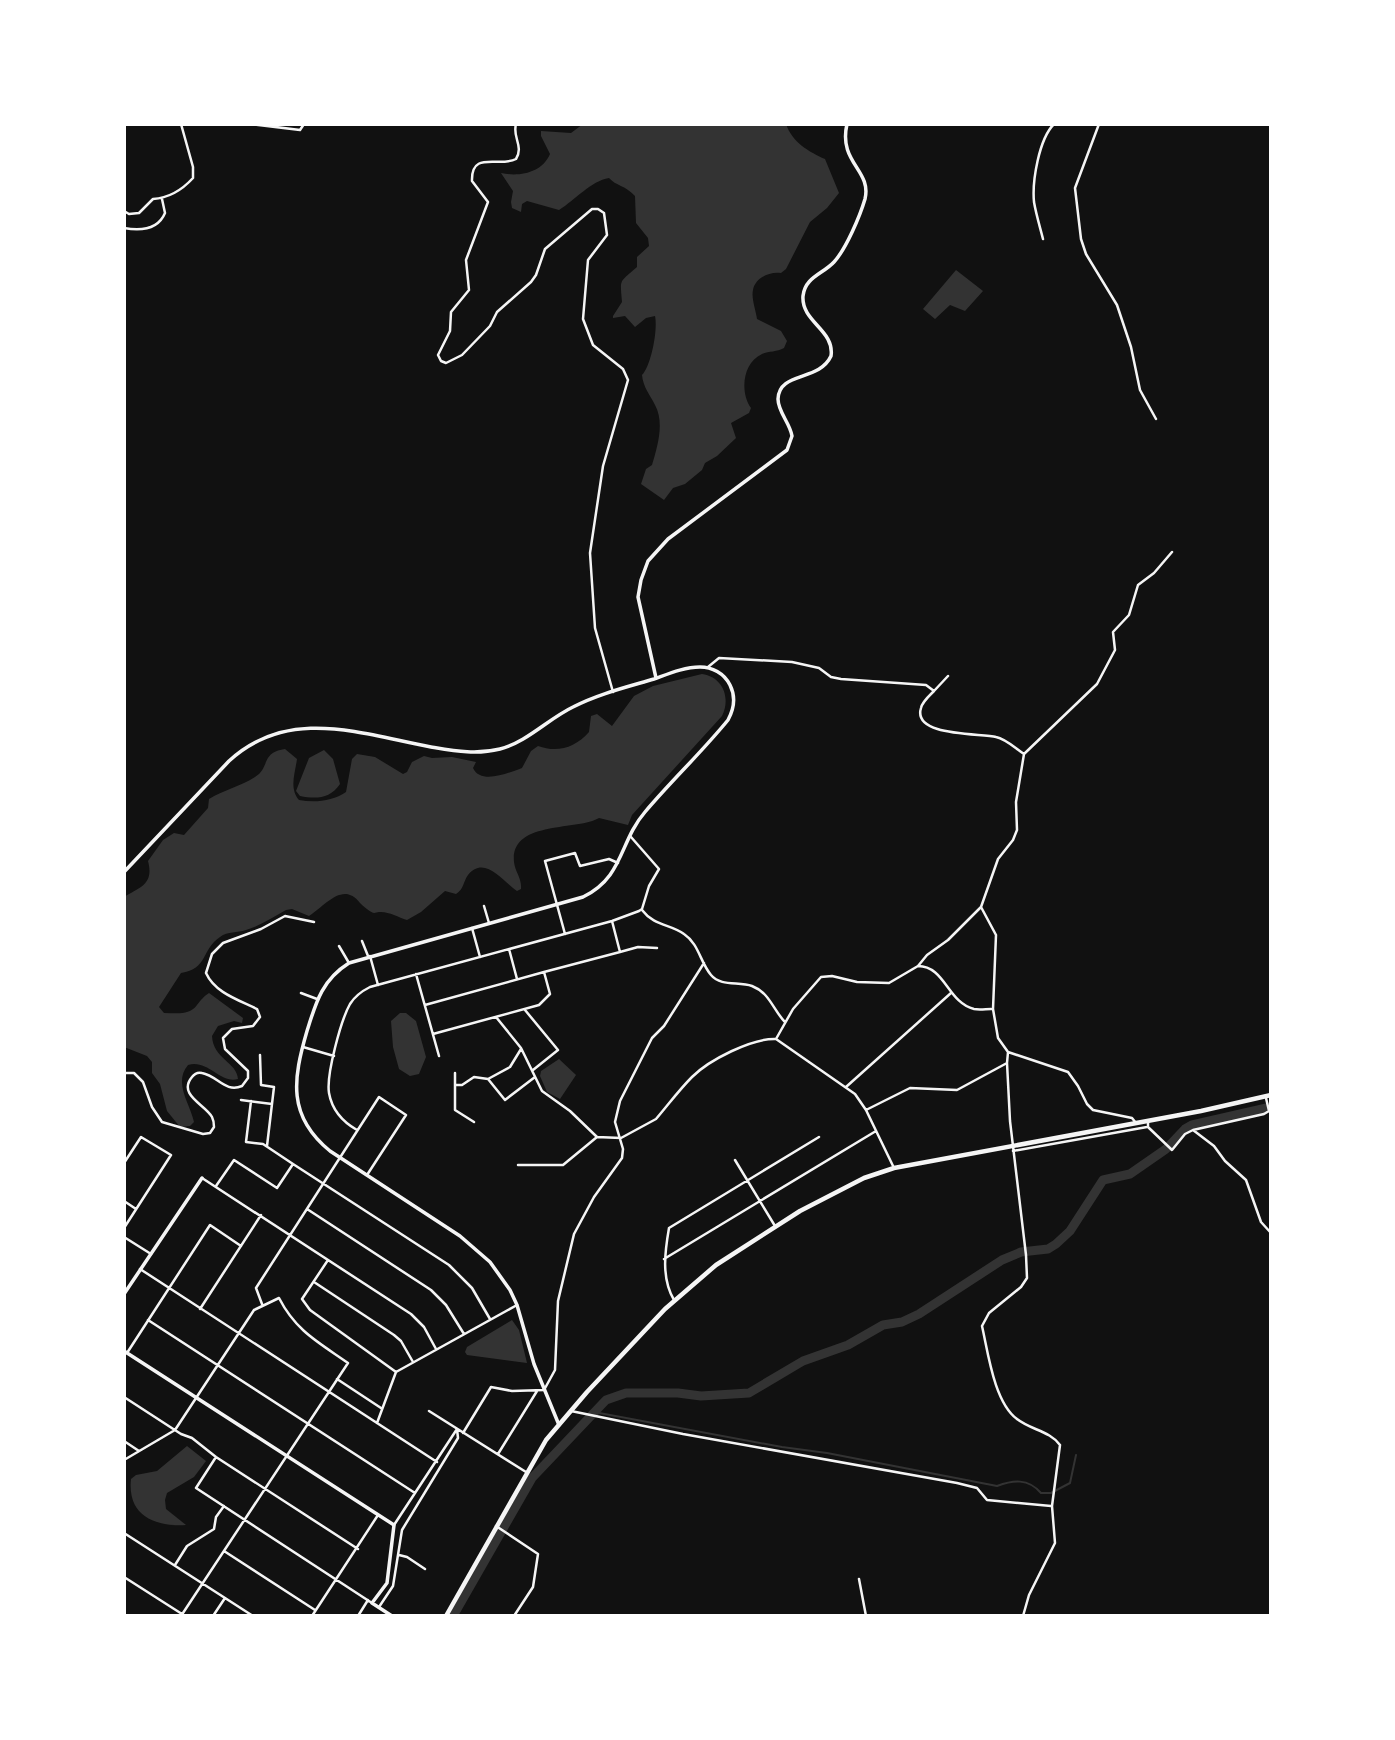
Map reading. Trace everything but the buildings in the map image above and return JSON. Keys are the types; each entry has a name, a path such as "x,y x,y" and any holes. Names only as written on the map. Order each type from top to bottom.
{"main road":[{"path":"446,1616 526,1472 546,1440 570,1411 674,1300 716,1265 775,1226 831,1193 894,1168 1136,1123 1148,1124 1268,1096"}],"street":[{"path":"124,211 136,215 153,199 162,199 181,190 193,178 193,167 181,124"},
{"path":"251,124 300,130 304,124"},
{"path":"516,124 515,132 520,147 516,159 509,162 485,161 477,164 472,172 472,181 485,195 487,206 466,260 469,290 449,315 450,331 438,355 441,361 446,363 462,355 490,326 497,312 534,279 543,253 550,244 592,209 604,213 607,235 588,260 583,319 593,345 623,369 628,380 603,466 590,553 595,628 612,692"},
{"path":"656,678 639,597 642,575 648,561 668,539 787,450 792,436 779,404 781,389 789,381 822,369 831,356 829,341 806,312 803,292 809,281 828,267 839,254 864,201 865,183 845,146 847,124"},
{"path":"1043,239 1034,201 1035,184 1041,147 1046,133 1054,124"},
{"path":"1099,124 1074,188 1081,239 1086,254 1117,305 1131,347 1140,390 1156,419"},
{"path":"124,228 146,229 158,224 165,213 162,199"},
{"path":"776,1039 785,1022 821,977 889,983 918,966 981,907 998,859 1013,840 1017,830 1016,803 1024,754 1097,684 1115,650 1112,632 1129,615 1136,588 1154,573 1171,552"},
{"path":"708,667 719,658 792,662 819,668 834,678 922,685 934,691"},
{"path":"124,872 239,752 271,734 292,729 325,728 457,751 488,752 508,747 572,707 612,692 690,668 708,667 723,675 730,684 734,701 731,714 643,814 619,863 598,889 583,897 349,963 326,983 317,999 302,1047 295,1080 298,1105 314,1136 340,1158 478,1250 502,1277 517,1305 544,1390 559,1425"},
{"path":"948,676 920,708 923,719 943,732 999,738 1024,754"},
{"path":"631,837 659,869 649,886 642,909"},
{"path":"565,934 545,861 576,853 580,866 609,859 619,863"},
{"path":"484,906 489,923"},
{"path":"981,907 996,935 993,1009 995,1033 1008,1052 1063,1068 1074,1078 1093,1110 1132,1118 1136,1123"},
{"path":"358,1130 341,1117 329,1095 329,1073 349,1006 359,993 416,974 612,921 642,909"},
{"path":"642,909 648,918 659,925 683,933 695,946 711,975 721,982 745,984 759,990 769,998 785,1022"},
{"path":"124,1073 134,1073 140,1077 152,1107 162,1122 200,1134 210,1133 214,1127 212,1117 193,1100 189,1091 191,1078 196,1073 202,1073 229,1088 242,1086 248,1079 248,1071 225,1049 223,1038 232,1029 253,1026 260,1017 257,1009 235,999 210,981 206,973 210,957 223,943 261,929 285,916 314,922"},
{"path":"612,921 620,951"},
{"path":"472,928 480,957"},
{"path":"362,941 378,985"},
{"path":"339,946 349,963"},
{"path":"425,1004 620,951 638,947 657,948"},
{"path":"509,949 517,979"},
{"path":"544,1390 555,1370 558,1301 574,1234 594,1197 622,1158 621,1139 615,1122 620,1101 652,1038 664,1026 704,963"},
{"path":"918,966 928,967 937,973 959,1000 975,1009 993,1009"},
{"path":"433,1034 539,1005 550,994 544,972"},
{"path":"416,974 439,1056"},
{"path":"301,993 317,999"},
{"path":"846,1087 951,993"},
{"path":"525,1010 558,1050 533,1070"},
{"path":"496,1017 521,1048 546,1095 570,1111 597,1137 621,1139 656,1119 692,1077 717,1060 765,1038 776,1039 855,1094 866,1110 894,1168"},
{"path":"302,1047 334,1056"},
{"path":"455,1086 474,1077 488,1079 510,1067 521,1048"},
{"path":"1008,1052 1012,1148 1027,1278 1021,1287 989,1313 982,1326 995,1386 1011,1413 1060,1445 1052,1507 1055,1543 1029,1595 1023,1616"},
{"path":"260,1055 261,1085 274,1087 267,1146"},
{"path":"866,1110 910,1088 957,1090 1007,1063"},
{"path":"455,1073 454,1110 474,1122"},
{"path":"488,1079 505,1101 536,1077"},
{"path":"1012,1148 1148,1124 1172,1150 1185,1134 1193,1130 1264,1114 1269,1111 1268,1096"},
{"path":"262,1304 256,1288 379,1097 406,1115 367,1175"},
{"path":"241,1100 272,1104"},
{"path":"251,1101 246,1142 267,1146 449,1265 472,1288 490,1319"},
{"path":"124,1114 124,1128"},
{"path":"664,1259 876,1130"},
{"path":"1193,1130 1214,1146 1225,1161 1246,1180 1261,1222 1271,1233"},
{"path":"124,1163 141,1136 171,1155 124,1228"},
{"path":"518,1165 563,1165 597,1137"},
{"path":"674,1300 670,1293 664,1259 669,1228 820,1137"},
{"path":"216,1186 234,1160 277,1188 293,1164"},
{"path":"736,1160 775,1226"},
{"path":"124,1294 202,1178 411,1314 424,1327 436,1349"},
{"path":"124,1201 136,1209"},
{"path":"307,1209 431,1290 446,1305 464,1334"},
{"path":"200,1309 261,1215"},
{"path":"241,1245 210,1225 126,1352 394,1525"},
{"path":"124,1237 151,1254"},
{"path":"328,1260 302,1299 310,1310 396,1372"},
{"path":"140,1269 437,1462"},
{"path":"314,1282 401,1340 413,1362"},
{"path":"124,1460 175,1430 254,1310 262,1304 279,1297 299,1328 348,1363 181,1615 124,1577"},
{"path":"377,1423 396,1372 517,1305"},
{"path":"148,1320 415,1493"},
{"path":"337,1379 382,1408"},
{"path":"463,1433 491,1388 512,1391 544,1390"},
{"path":"498,1454 537,1391"},
{"path":"124,1397 192,1438 216,1457 358,1549"},
{"path":"429,1411 526,1472"},
{"path":"570,1411 957,1483 977,1488 987,1500 1052,1507"},
{"path":"358,1616 388,1579 394,1525 457,1429"},
{"path":"380,1616 394,1586 402,1530 458,1438 457,1429"},
{"path":"124,1441 139,1451"},
{"path":"216,1457 196,1488 392,1616"},
{"path":"175,1564 187,1546 214,1529 216,1517 224,1506"},
{"path":"312,1616 378,1515"},
{"path":"496,1526 538,1555 533,1587 514,1616"},
{"path":"124,1533 253,1616"},
{"path":"224,1551 316,1611"},
{"path":"399,1555 425,1569"},
{"path":"859,1579 866,1616"},
{"path":"213,1616 225,1598"}],"shaded area":[{"path":"583,124 786,124 792,136 802,146 825,159 839,193 827,208 810,222 786,269 781,273 764,276 754,286 757,319 781,331 787,341 784,348 762,354 750,364 744,387 751,408 749,413 731,423 736,438 705,463 702,470 685,484 673,488 664,500 641,484 646,469 652,465 659,435 658,412 642,375 653,347 655,316 646,318 635,327 625,316 613,318 622,302 622,282 637,267 637,257 649,246 648,238 636,223 635,196 609,178 589,187 559,210 527,201 522,204 521,212 512,208 513,191 501,173 522,174 542,166 550,154 541,131 571,133"},
{"path":"956,270 983,291 965,311 950,305 935,319 923,309"},
{"path":"702,674 715,679 723,689 726,702 722,716 632,815 628,825 599,818 547,829 523,839 516,849 514,862 521,889 517,891 488,869 474,869 459,892 456,894 445,891 421,912 407,920 386,912 374,913 347,894 328,901 309,916 292,909 286,910 251,928 223,935 214,942 196,968 181,973 159,1007 164,1013 186,1012 194,1009 209,993 243,1018 242,1023 234,1021 218,1026 212,1036 216,1050 234,1068 238,1079 225,1078 202,1065 188,1065 182,1086 194,1122 190,1126 180,1127 167,1111 160,1084 152,1073 152,1062 147,1056 124,1047 124,897 148,880 148,861 163,840 174,833 184,835 208,808 209,799 255,777 272,753 285,749 297,759 294,791 299,800 305,801 330,799 346,792 352,759 357,754 375,757 403,774 412,762 424,756 452,757 476,762 473,768 482,776 502,775 522,768 531,751 538,746 559,749 578,742 589,732 591,716 597,714 612,726 634,696 653,686"},
{"path":"324,750 333,759 340,784 332,793 322,797 300,796 296,791 309,758"},
{"path":"400,1013 406,1013 416,1021 426,1057 419,1074 410,1076 399,1069 393,1047 391,1021"},
{"path":"559,1059 576,1075 560,1099 547,1092 540,1076 541,1071"},
{"path":"512,1320 519,1330 527,1363 467,1355 467,1347"},
{"path":"187,1446 206,1461 194,1477 167,1493 165,1500 166,1509 186,1525 164,1524 145,1517 134,1502 131,1479 136,1475 157,1471"}],"waterway":[{"path":"453,1616 532,1478 606,1400 626,1393 701,1396 749,1393 803,1361 848,1345 883,1325 902,1322 919,1314 1002,1260 1021,1252 1048,1249 1070,1231 1103,1180 1130,1174 1166,1149 1192,1125 1271,1107"},
{"path":"594,1412 997,1486 1009,1482 1026,1483 1041,1493 1051,1493 1070,1483 1076,1455"}]}
